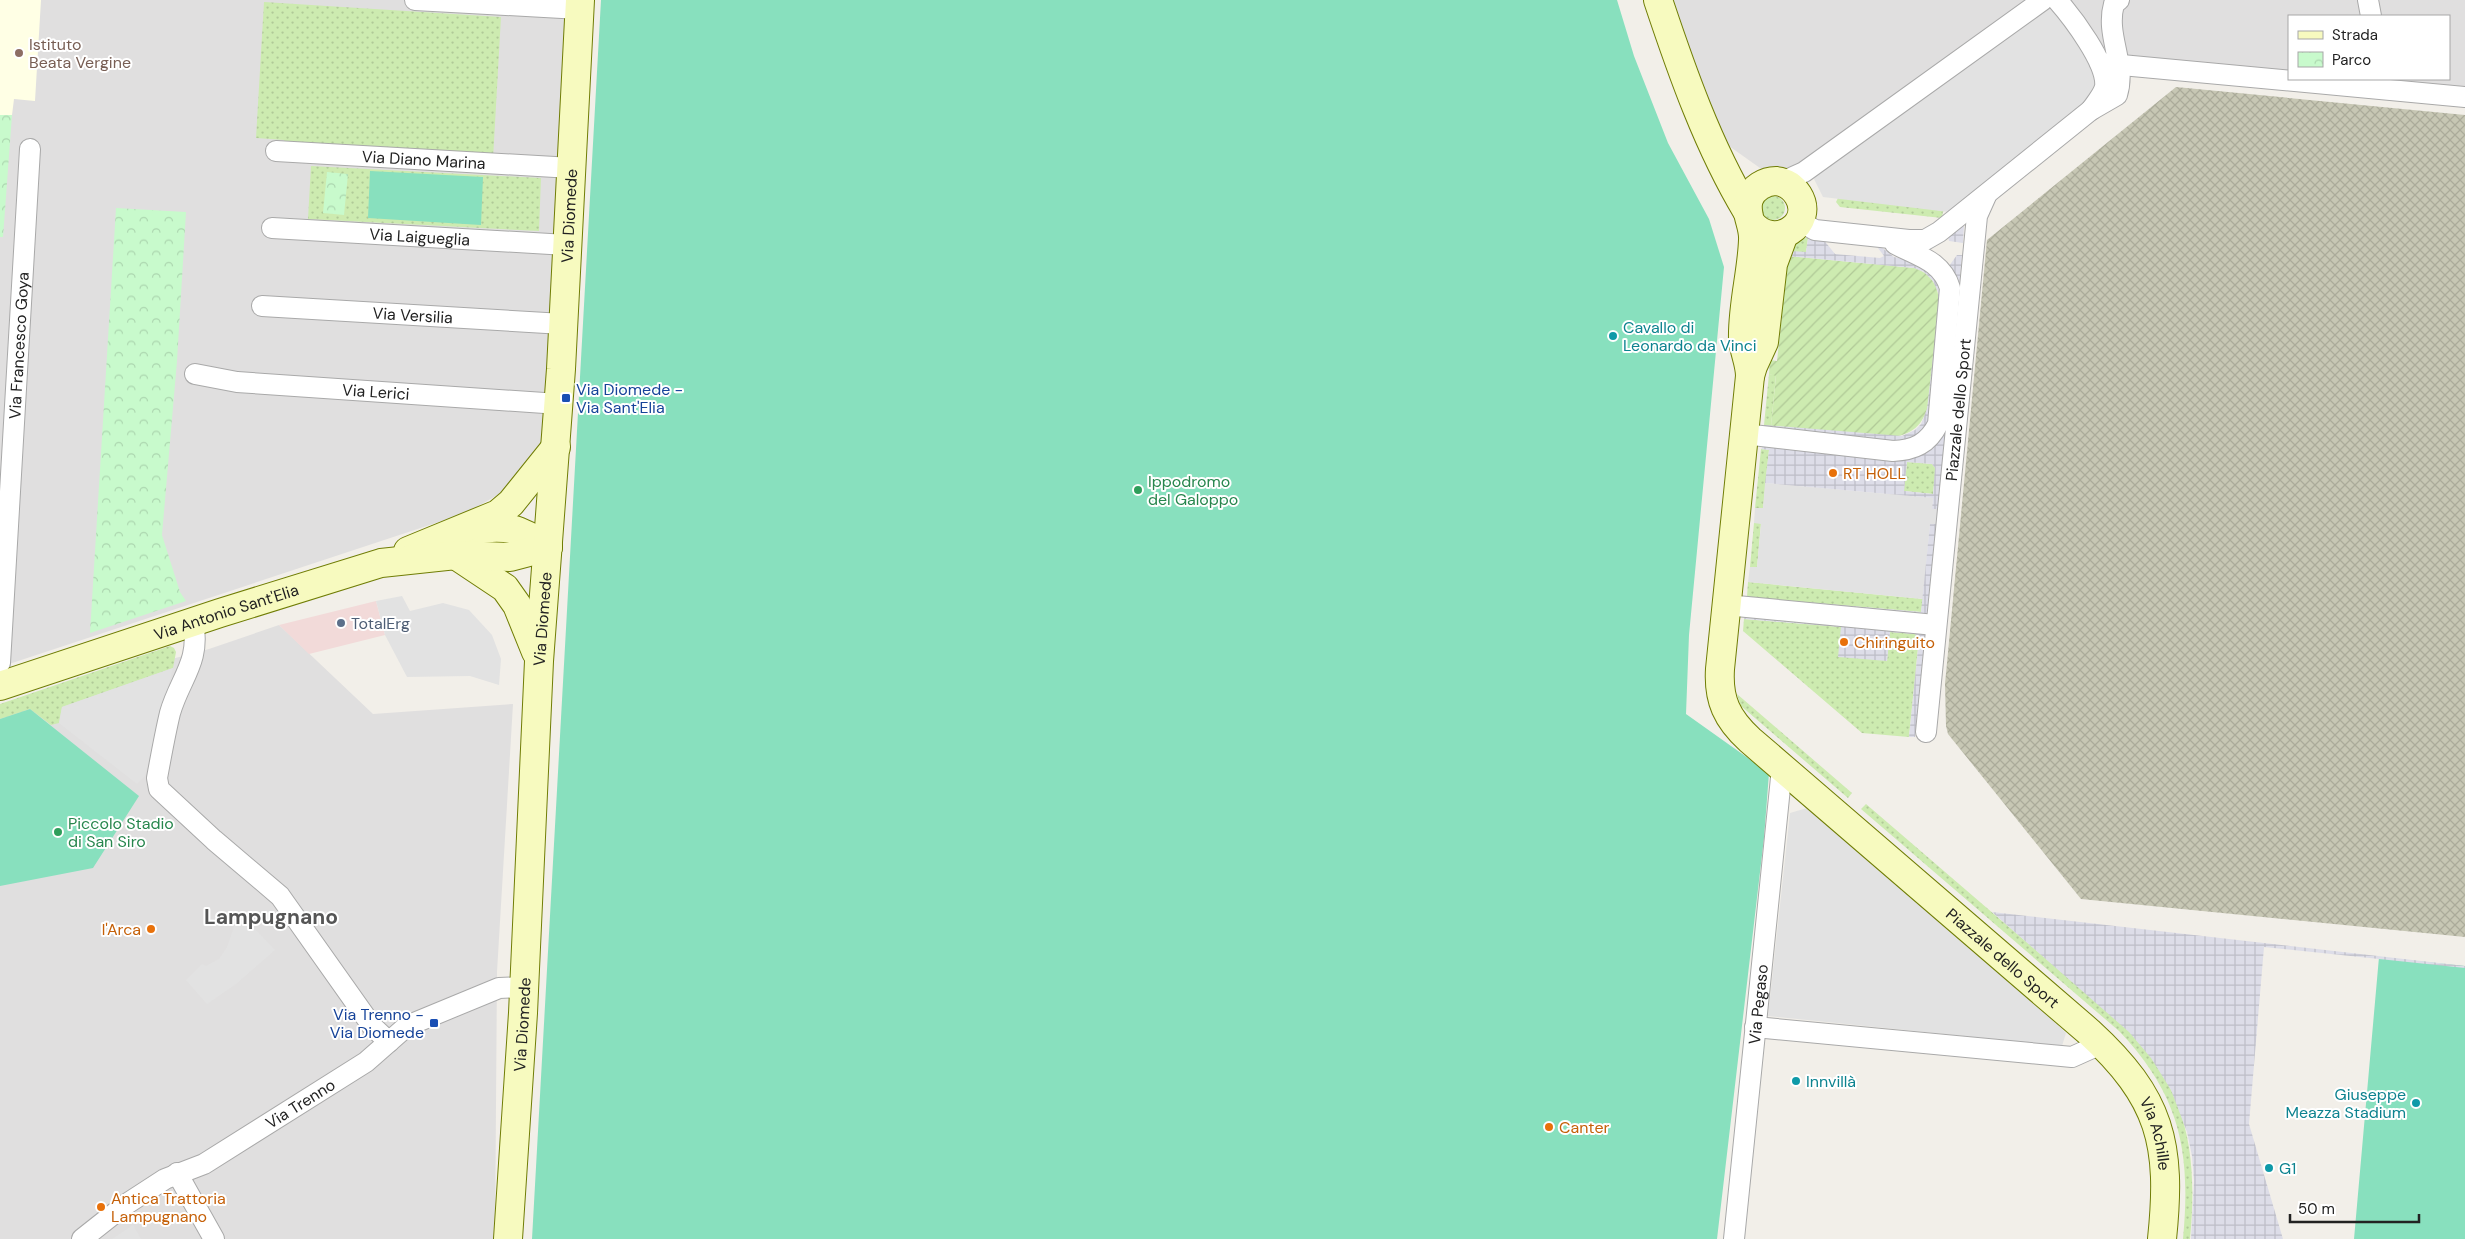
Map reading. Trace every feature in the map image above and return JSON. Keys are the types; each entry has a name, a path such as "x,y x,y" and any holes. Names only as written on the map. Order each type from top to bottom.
{"street":[{"path":"415,0 580,5"},
{"path":"1658,0 1705,125 1730,182 1749,217"},
{"name":"Piazzale dello Sport","path":"1750,376 1743,340 1754,237 1749,217 1748,200 1753,192 1804,172 2043,0"},
{"path":"2119,0 2114,4 2110,27 2121,66"},
{"path":"2368,0 2371,15"},
{"name":"Piazzale dello Sport","path":"2067,4 2100,62 2104,88 2091,110"},
{"name":"Via Diomede","path":"508,1239 524,988 539,661 559,404 580,5"},
{"path":"2100,62 2121,66 2288,78"},
{"name":"Piazzale dello Sport","path":"1749,217 1764,234 1774,236 1791,228 1915,241 1929,238 1986,196 2091,110 2117,95 2121,66"},
{"path":"2320,80 2374,84 2465,97"},
{"path":"1705,125 1727,154 1741,166 1775,182"},
{"name":"Via Francesco Goya","path":"0,663 30,149"},
{"name":"Via Diano Marina","path":"276,151 572,168"},
{"name":"Piazzale dello Sport","path":"1775,182 1791,187 1800,197 1802,211 1772,264 1764,342 1752,366 1750,376 1719,678 1723,708 1735,726 1782,768 2101,1044"},
{"name":"Piazzale dello Sport","path":"1926,732 1935,625 1977,216 1986,196"},
{"name":"Via Laigueglia","path":"272,228 567,245"},
{"name":"Piazzale dello Sport","path":"1744,434 1893,451 1916,447 1933,434 1938,424 1950,288 1941,268 1924,257 1883,237"},
{"name":"Via Versilia","path":"262,306 563,324"},
{"name":"Via Lerici","path":"195,374 237,382 559,404"},
{"path":"454,544 511,503 556,447"},
{"path":"454,544 486,528 513,528 548,547"},
{"path":"454,544 506,588 517,605 539,661"},
{"name":"Via Antonio Sant'Elia","path":"0,686 381,562 454,544"},
{"path":"1726,605 1935,625"},
{"path":"193,622 197,639 194,660 171,712 157,778 159,789 214,840 280,896 372,1026 389,1042"},
{"name":"Via Pegaso","path":"1734,1239 1782,768"},
{"name":"Via Trenno","path":"82,1239 125,1205 176,1173 199,1167 366,1062 407,1026 500,988 524,988"},
{"path":"1755,1027 2072,1057 2101,1044"},
{"name":"Via Achille","path":"2101,1044 2137,1085 2154,1116 2159,1132 2167,1180 2162,1239"},
{"path":"176,1173 214,1239"}],"shaded area":[{"path":"0,0 573,0 546,440 501,493 466,513 0,667"},
{"name":"Istituto Beata Vergine","path":"0,0 41,0 35,101 14,99 12,115 0,115"},
{"path":"1673,0 2035,0 1799,165 1767,173 1722,141 1684,40"},
{"path":"2061,0 2465,0 2465,87 2352,80 2450,80 2450,15 2288,15 2288,73 2104,56"},
{"path":"2050,7 2056,10 2096,72 2098,77 2091,99 1949,212 1823,197 1814,179 1815,175"},
{"path":"2176,87 2465,115 2465,937 2081,899 1948,734 1946,726 1945,684 1987,240"},
{"path":"1964,225 1963,243 1949,241 1948,236"},
{"path":"1808,238 1823,239 1835,254 1880,258 1884,256 1878,248 1880,246 1894,257 1920,263 1941,285 1930,419 1919,434 1902,442 1763,428 1764,425 1902,436 1915,430 1921,424 1927,409 1939,304 1938,292 1933,281 1924,272 1914,268 1788,256 1792,251 1806,252"},
{"path":"1957,255 1962,255 1938,509 1932,509 1933,498 1765,483 1769,450 1761,449 1765,444 1925,451 1949,266","holes":["1907,462 1932,464 1935,468 1933,494 1904,491"]},
{"path":"1765,483 1933,498 1932,509 1938,509 1936,524 1930,524 1923,599 1748,582 1750,567 1757,567 1761,524 1754,523 1755,508 1763,508"},
{"path":"1930,524 1936,524 1927,614 1923,618 1746,599 1747,597 1921,612"},
{"path":"402,596 410,611 443,603 469,610 492,635 501,659 499,685 470,676 407,677 385,635 376,601"},
{"path":"376,601 385,635 309,654 279,625"},
{"path":"1745,616 1925,633 1915,737 1909,737 1919,638 1915,634 1890,632 1887,661 1838,657 1841,627 1744,619"},
{"path":"279,625 373,714 513,704 497,972 495,1239 0,1239 0,705 209,649"},
{"path":"173,668 145,776 137,784 59,723 62,707"},
{"path":"1807,808 1996,965 2066,1033 2062,1046 1768,1016 1790,813"},
{"path":"1992,912 2465,966 2465,968 2264,947 2249,1124 2283,1239 2191,1239 2194,1181 2192,1156 2187,1132 2171,1090 2151,1058 2129,1032"},
{"path":"236,921 252,926 275,950 236,984 207,1004 186,980 202,964 206,966 219,959 227,947"},
{"path":"133,1225 141,1239 112,1239"}],"green space":[{"name":"Ippodromo del Galoppo","path":"601,0 1617,0 1634,56 1668,143 1709,219 1724,267 1689,635 1686,714 1769,773 1764,838 1717,1239 532,1239"},
{"path":"264,2 501,17 493,159 285,147 284,140 256,138"},
{"path":"0,115 12,115 3,237 0,237"},
{"path":"311,166 541,178 539,231 308,219"},
{"path":"370,171 483,177 481,225 368,218"},
{"path":"327,172 348,174 344,215 323,213"},
{"path":"1840,194 1943,211 1942,218 1840,207 1836,202"},
{"path":"1773,196 1782,199 1785,208 1782,217 1773,220 1764,217 1761,208 1764,199"},
{"path":"116,208 186,212 177,361 162,535 180,592 186,601 90,633"},
{"path":"1808,238 1806,252 1788,256 1784,300 1776,299 1780,262 1798,239"},
{"path":"1788,256 1914,268 1925,273 1933,281 1939,297 1939,304 1929,401 1922,421 1913,430 1893,437 1771,426 1776,376 1769,374 1770,360 1777,361 1782,315 1775,313 1776,299 1784,300"},
{"path":"1769,374 1776,375 1771,426 1764,425"},
{"path":"1761,449 1769,450 1763,509 1755,508"},
{"path":"1907,462 1932,464 1936,469 1933,494 1904,491"},
{"path":"1754,523 1761,523 1757,568 1750,567"},
{"path":"1748,582 1923,599 1921,612 1747,597"},
{"path":"1744,619 1841,627 1887,661 1890,632 1915,634 1919,638 1909,737 1862,733 1743,631"},
{"path":"170,646 176,652 173,668 62,707 59,723 51,725 30,709 0,719 0,704"},
{"path":"1737,694 1852,793 1848,798 1741,706"},
{"name":"Piccolo Stadio di San Siro","path":"30,709 139,796 93,868 0,886 0,719"},
{"path":"1866,804 2124,1026 2146,1050 2175,1098 2184,1124 2190,1150 2192,1178 2190,1239 2183,1239 2185,1179 2183,1153 2177,1127 2169,1103 2140,1055 2119,1031 1861,809"},
{"name":"Giuseppe Meazza Stadium","path":"2379,957 2465,966 2465,1239 2354,1239"}],"place":[{"name":"Istituto Beata Vergine","path":"19,53"},
{"name":"Cavallo di Leonardo da Vinci","path":"1613,336"},
{"name":"Via Diomede - Via Sant'Elia","path":"566,398"},
{"name":"RT HOLL","path":"1833,473"},
{"name":"Ippodromo del Galoppo","path":"1138,490"},
{"name":"TotalErg","path":"341,623"},
{"name":"Chiringuito","path":"1844,642"},
{"name":"Piccolo Stadio di San Siro","path":"58,832"},
{"name":"l'Arca","path":"151,929"},
{"name":"Via Trenno - Via Diomede","path":"434,1023"},
{"name":"Innvillà","path":"1796,1081"},
{"name":"Giuseppe Meazza Stadium","path":"2416,1103"},
{"name":"Canter","path":"1549,1127"},
{"name":"G1","path":"2269,1168"},
{"name":"Antica Trattoria Lampugnano","path":"101,1207"}],"district":[{"name":"Lampugnano","path":"271,917"}]}
